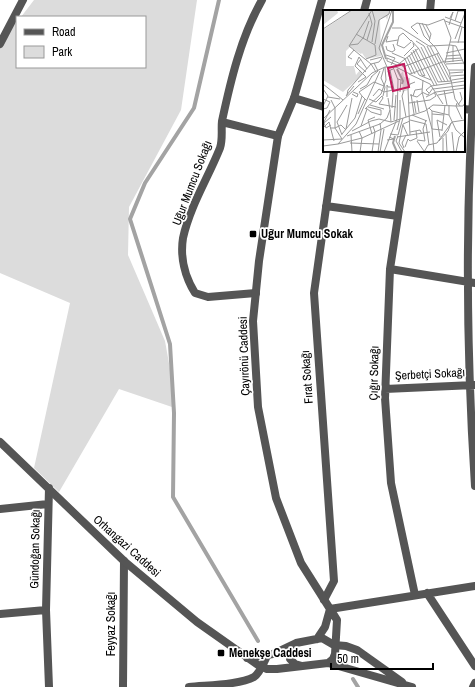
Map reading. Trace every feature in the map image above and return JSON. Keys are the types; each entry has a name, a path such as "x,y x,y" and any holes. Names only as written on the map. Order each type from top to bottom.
{"street":[{"path":"0,44 23,0"},
{"name":"Uğur Mumcu Sokağı","path":"256,293 208,297 195,293 188,282 183,261 183,239 193,208 220,146 222,122 240,48 251,20 262,0"},
{"name":"Çayırönü Caddesi","path":"322,0 294,98 278,136 253,321 258,406 276,498 301,563 337,620 338,628 334,645 335,654 333,659 328,663"},
{"path":"364,10 367,0"},
{"path":"430,10 431,0"},
{"path":"475,67 468,109 473,123 471,282 475,486"},
{"path":"294,98 323,107"},
{"path":"222,122 278,136"},
{"name":"Fırat Sokağı","path":"324,600 334,582 314,293 334,152"},
{"name":"Çığır Sokağı","path":"408,152 390,269 385,389 391,483 415,595"},
{"path":"326,206 398,216"},
{"path":"390,269 471,282"},
{"name":"Şerbetçi Sokağı","path":"385,389 472,384"},
{"name":"Orhangazi Caddesi","path":"0,442 124,561 197,622 247,658 262,666"},
{"name":"Gündoğan Sokağı","path":"49,488 46,610 49,687"},
{"path":"0,509 48,504"},
{"name":"Feyyaz Sokağı","path":"123,687 124,561"},
{"path":"317,639 325,626 330,609 475,586"},
{"path":"427,593 475,666"},
{"path":"0,614 46,610"},
{"path":"247,658 267,656 296,644 322,638 334,645 346,646 357,650 409,686"},
{"path":"291,647 290,659 295,664 303,666"},
{"path":"189,687 237,682 254,676 262,666 267,656"},
{"path":"262,666 277,669 328,663 409,686"},
{"path":"473,687 475,683"}],"green space":[{"path":"34,0 197,0 181,110 129,207 128,255 165,341 172,380 172,407 119,389 59,492 34,468 70,303 0,273 0,40 16,22 16,68 146,68 146,16 22,16"}],"waterway":[{"path":"219,0 194,108 145,183 130,219 170,344 174,413 173,497 258,641"},
{"path":"353,679 358,687"}],"place":[{"name":"Uğur Mumcu Sokak","path":"253,234"},
{"name":"Menekşe Caddesi","path":"221,653"}]}
